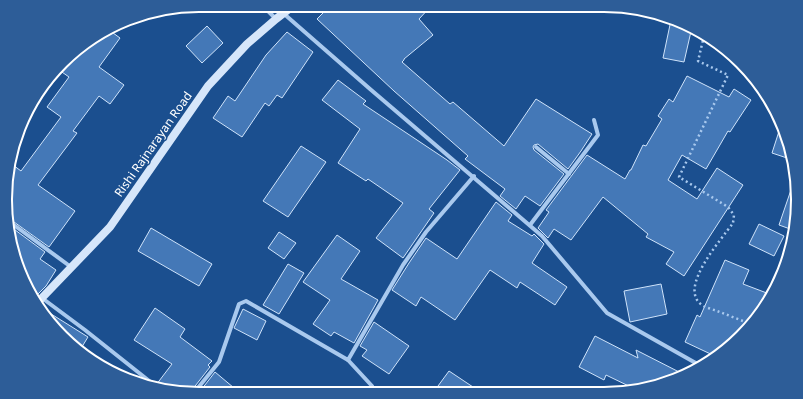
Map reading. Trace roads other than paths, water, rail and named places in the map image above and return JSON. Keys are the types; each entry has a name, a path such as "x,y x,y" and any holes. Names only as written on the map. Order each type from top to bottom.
{"main road":[{"name":"Rishi Rajnarayan Road","path":"41,299 110,227 208,86 247,44 283,13"}],"street":[{"path":"270,12 276,18"},
{"path":"283,13 542,236 607,313 695,363"},
{"path":"530,225 598,135 594,120"},
{"path":"536,147 569,174"},
{"path":"348,360 403,265 426,232 474,176"},
{"path":"15,227 71,267"},
{"path":"199,387 219,362 239,304 246,301 348,360 372,387"},
{"path":"43,302 85,330 146,379"}]}
